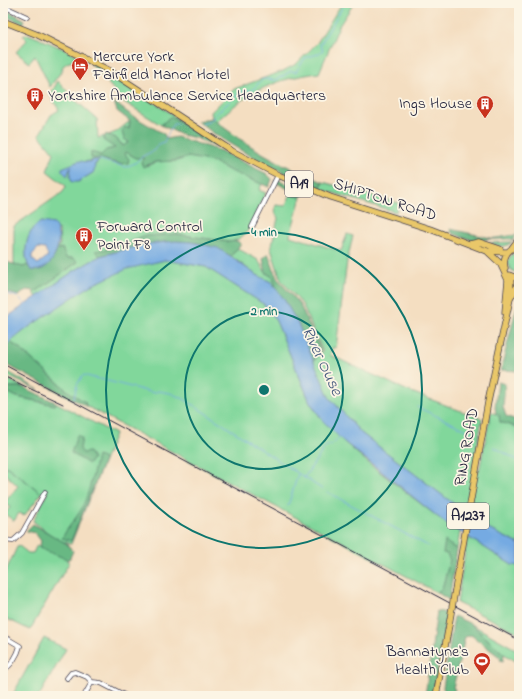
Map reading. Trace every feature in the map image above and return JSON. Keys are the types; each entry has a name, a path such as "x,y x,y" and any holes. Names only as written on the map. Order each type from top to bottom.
{"highway":[{"name":"SHIPTON ROAD","path":"3,22 44,38 104,67 232,151 278,175 336,199 430,229 487,251 511,277"},
{"path":"505,316 504,305 508,280 503,267 504,259 519,239"},
{"path":"470,244 479,242 500,249 513,248"},
{"name":"SHIPTON ROAD","path":"487,251 513,248"},
{"path":"511,277 519,279"},
{"name":"RING ROAD","path":"510,299 511,277"},
{"name":"RING ROAD","path":"436,696 476,466 505,316 510,299 519,283"}],"street":[{"path":"3,6 26,17"},
{"path":"252,227 278,175"},
{"path":"3,540 13,541 21,535 46,492"},
{"path":"3,636 24,647"},
{"path":"3,670 7,669 20,646"},
{"path":"67,678 71,672 75,672 87,677 92,682 101,684 125,696"},
{"path":"84,696 92,682"}],"green space":[{"path":"342,3 354,3 339,26 319,73 277,82 241,101 218,120 218,123 212,118 211,112 234,89 283,71 296,64 317,43"},
{"path":"3,8 25,20 23,24 3,15"},
{"path":"28,34 93,63 105,73 104,76 100,75 90,62 80,58 67,63 62,67 63,69 50,87 35,56 29,63 16,52 27,40 23,36"},
{"path":"114,76 222,147 197,139 200,139 198,135 177,119 169,118 161,125 124,102 107,82 108,78"},
{"path":"58,81 75,100 97,119 98,138 105,136 104,140 115,148 106,150 101,155 109,162 117,164 128,163 125,154 126,152 136,158 142,157 148,166 158,162 177,161 188,157 199,158 208,160 262,184 259,190 266,193 252,224 243,236 229,242 176,234 146,236 114,248 96,251 100,256 74,271 37,297 33,292 37,291 73,258 66,258 62,248 57,250 60,244 59,230 41,222 32,230 27,241 26,253 28,265 23,267 14,265 14,226 63,192 66,186 47,171 54,153 39,135 51,115 59,110 50,95","holes":["94,160 99,161 94,166 94,172 78,182 70,171 73,164"]},
{"path":"114,102 131,115 164,134 166,139 177,137 221,151 267,174 272,179 269,187 230,171 214,162 188,157 174,161 155,162 143,167 141,162 144,158 136,158 126,152 125,154 129,159 128,163 124,164 100,158 91,158 91,152 101,155 106,150 115,148 103,140 106,134 116,138 123,146 129,142 124,139 122,132 125,127 129,129 130,121 117,111"},
{"path":"171,116 198,135 200,139 182,135 161,125"},
{"path":"212,118 251,146 293,169 323,182 320,189 272,167 241,150 197,121"},
{"path":"130,121 127,140 129,142 126,146 124,146 116,138 108,135 116,132"},
{"path":"277,179 298,189 303,194 301,197 293,196 292,191 275,182"},
{"path":"323,182 399,203 396,212 320,189"},
{"path":"291,194 301,197 290,236 341,251 347,234 353,236 347,261 336,348 333,347 330,355 406,390 482,419 473,470 479,471 491,412 499,415 500,422 519,428 519,544 484,527 361,433 329,397 313,362 320,353 323,352 302,304 281,280 271,249 278,218 274,211 276,205 285,206"},
{"path":"450,229 491,238 486,240 471,240 452,233"},
{"path":"176,234 229,242 237,241 241,244 231,256 215,248 198,243 182,241 150,244 100,256 95,251 114,248 146,236"},
{"path":"516,235 512,241 513,239 489,239"},
{"path":"512,242 505,246 498,246 490,243"},
{"path":"62,248 66,258 73,258 78,262 37,291 26,290 19,296 3,291 3,261 23,267 28,265 29,268 53,258 57,250"},
{"path":"237,248 258,260 266,273 273,277 276,288 271,282 255,274 231,256"},
{"path":"519,251 519,275 510,269 508,261 512,254"},
{"path":"268,253 277,278 300,305 321,351 313,362 298,323 276,288 273,277 266,273 263,259"},
{"path":"165,260 206,267 265,305 276,321 310,402 323,421 343,441 372,466 443,521 460,532 457,550 451,545 447,554 450,560 442,589 438,593 86,406 85,402 69,392 19,348 10,342 65,301 95,283 126,269"},
{"path":"519,298 519,371 501,370 503,361"},
{"path":"10,342 19,348 69,392 85,402 86,406 3,363 3,352"},
{"path":"3,369 39,390 3,374"},
{"path":"3,377 23,387 9,387 8,389 4,390 17,397 55,405 57,403 115,434 71,544 56,539 33,521 48,491 42,493 24,516 19,513 14,521 5,514 10,507 4,503 18,486 3,472 6,466 3,468"},
{"path":"498,382 505,384 503,407 506,416 519,421 519,428 500,422 499,415 496,414 495,407"},
{"path":"9,387 23,387 57,403 55,405 17,397 3,390 8,389"},
{"path":"77,435 82,438 80,449 83,453 89,452 93,458 89,464 71,453"},
{"path":"97,456 103,458 104,461 71,541 62,538 79,514 84,504"},
{"path":"33,524 67,544 73,551 69,560 39,548 41,541 35,533 26,531"},
{"path":"467,539 471,539 512,565 519,566 519,633 457,603"},
{"path":"445,541 457,550 449,600 438,593 438,591 442,589 450,560 447,554 443,553"},
{"path":"18,545 28,553 33,553 37,545 66,557 69,563 30,630 3,617 3,577"},
{"path":"437,611 447,613 433,696 425,696"},
{"path":"454,616 471,624 504,654 503,661 500,660 501,658 471,635 465,637 453,688 455,689 452,696 448,696 443,688"},
{"path":"471,624 519,651 519,663 504,654"},
{"path":"44,638 66,649 39,696 12,696"}],"water":[{"path":"100,160 95,164 94,172 78,182 72,182 70,177 71,166 67,176 62,171 62,168 79,161 88,162"},
{"path":"41,222 54,224 57,231 58,247 51,262 39,270 31,270 26,258 26,251 29,237 36,226","holes":["38,248 45,249 48,256 38,264 32,259 32,255"]},
{"path":"175,241 192,242 218,248 255,274 271,282 284,299 298,324 329,397 361,433 484,527 519,544 519,566 512,565 443,521 343,441 323,421 310,402 276,321 265,305 206,267 165,260 127,269 92,285 70,299 10,342 3,352 3,320 74,271 100,256 147,244"}],"waterway":[{"path":"202,124 211,121 214,116 240,92 252,90 263,79 276,80 291,71 296,72 305,58 318,54 323,50 320,45 345,3"},
{"path":"100,160 126,167 135,163 143,156 153,151 159,144 164,142 173,124 179,124"},
{"path":"3,293 18,297 26,305"},
{"path":"74,398 77,385 83,375 98,379"},
{"path":"100,379 154,393 158,391 170,393 184,399 322,489"},
{"path":"417,407 471,432"},
{"path":"334,443 339,437"},
{"path":"304,478 325,447 331,444"},
{"path":"494,447 519,461"},
{"path":"288,506 298,474"},
{"path":"327,492 428,546"}],"railway":[{"path":"3,364 519,640"},
{"path":"3,376 63,404"}],"place":[{"name":"Mercure York Fairfield Manor Hotel","path":"80,81"},
{"name":"Yorkshire Ambulance Service Headquarters","path":"35,111"},
{"name":"Ings House","path":"485,119"},
{"name":"Forward Control Point F8","path":"84,251"},
{"name":"Bannatyne's Health Club","path":"482,676"}],"water label":[{"name":"River Ouse","path":"322,361"}]}
